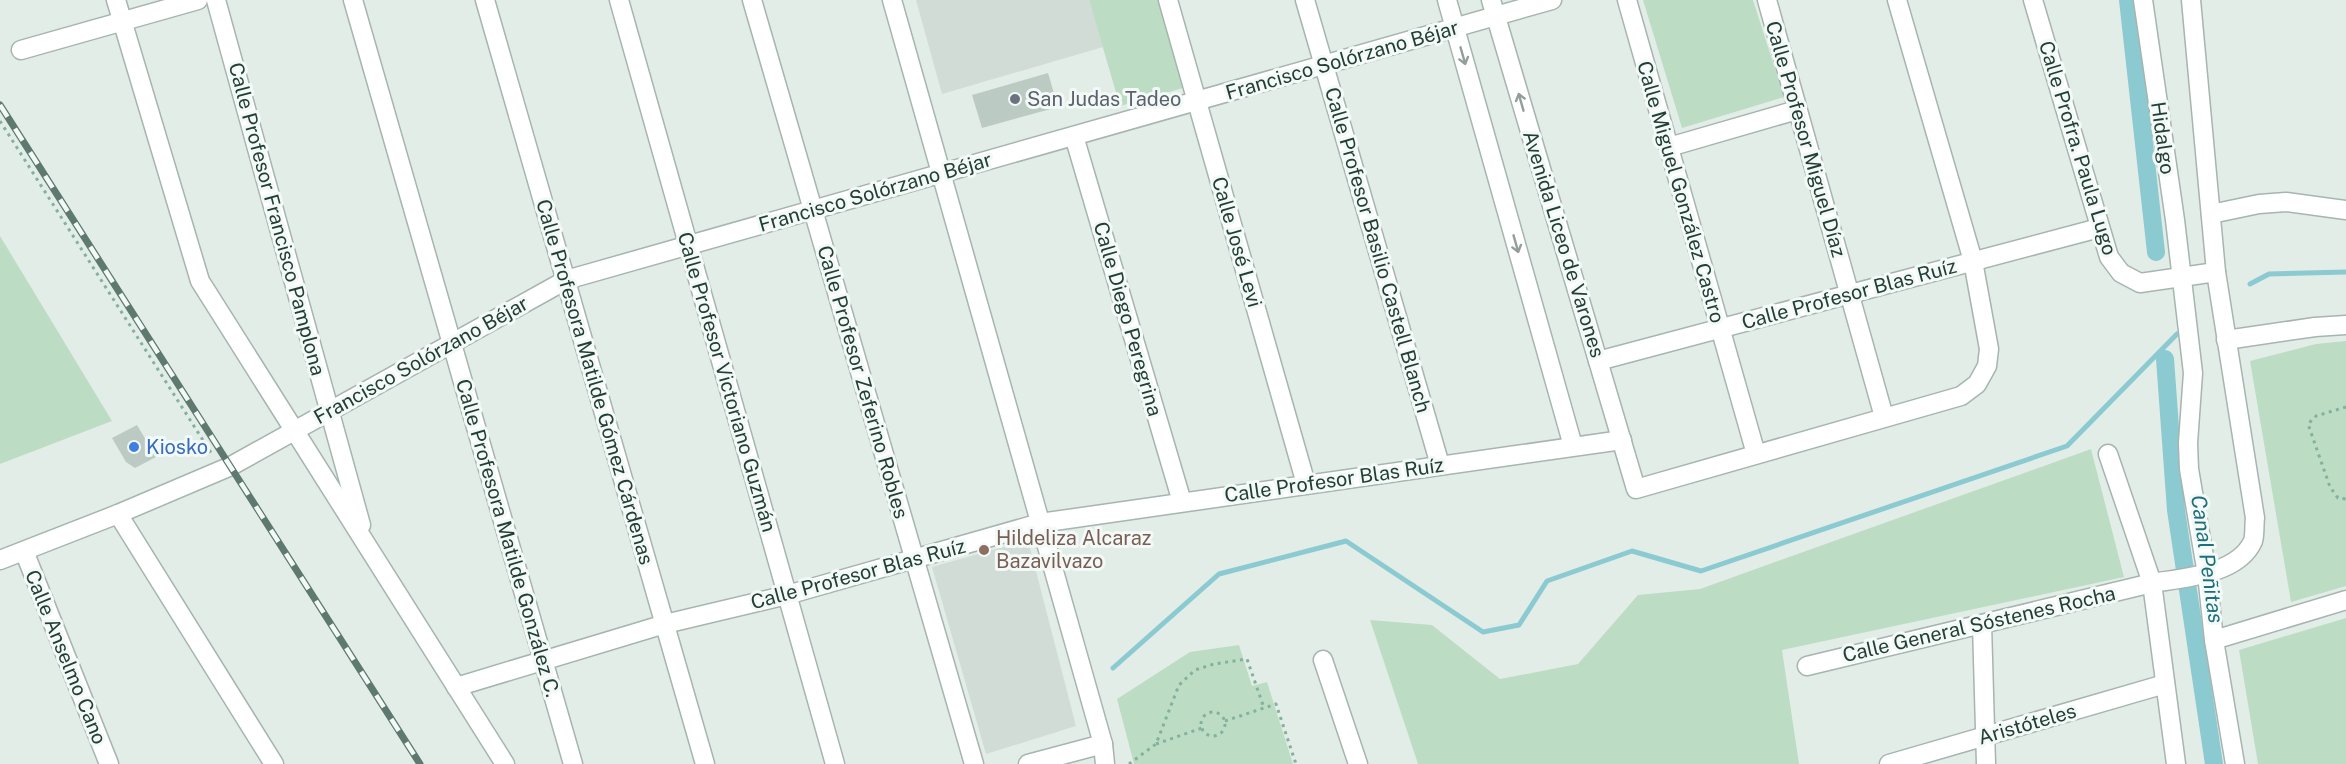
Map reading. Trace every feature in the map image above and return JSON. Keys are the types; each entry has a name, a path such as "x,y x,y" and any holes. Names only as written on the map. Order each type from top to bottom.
{"street":[{"path":"116,0 200,281 505,764"},
{"path":"21,50 198,0"},
{"name":"Calle Profesor Francisco Pamplona","path":"216,0 366,543"},
{"name":"Calle Profesora Matilde González C.","path":"353,0 573,764"},
{"name":"Calle Profesora Matilde Gómez Cárdenas","path":"485,0 705,764"},
{"name":"Calle Profesor Victoriano Guzmán","path":"619,0 835,764"},
{"name":"Calle Profesor Zeferino Robles","path":"752,0 974,764"},
{"path":"892,0 1103,744 1105,764"},
{"name":"Calle José Levi","path":"1168,0 1306,484"},
{"name":"Calle Profesor Basilio Castell Blanch","path":"1305,0 1440,465"},
{"path":"1447,0 1573,446"},
{"name":"Francisco Solórzano Béjar","path":"0,560 118,514 226,468 566,280 1455,28 1494,8 1552,0"},
{"name":"Calle Miguel González Castro","path":"1627,0 1755,454"},
{"name":"Calle Profesor Miguel Díaz","path":"1767,0 1884,417"},
{"path":"1755,454 1961,396 1977,384 1987,366 1989,349 1973,261 1897,0"},
{"name":"Calle Profra. Paula Lugo","path":"2033,0 2109,257 2121,273 2140,283 2182,277"},
{"name":"Hidalgo","path":"2143,0 2182,277 2193,373 2188,443 2189,469 2203,575 2235,764"},
{"path":"2152,583 2203,575 2227,566 2242,555 2253,541 2254,518 2216,272 2191,0"},
{"name":"Avenida Liceo de Varones","path":"1494,8 1636,489 1755,454"},
{"path":"1669,147 1797,110"},
{"name":"Calle Diego Peregrina","path":"1074,136 1182,502"},
{"path":"2211,214 2259,204 2286,202 2346,210"},
{"name":"Calle Profesor Blas Ruíz","path":"1598,361 2099,228"},
{"path":"2182,277 2216,272"},
{"path":"2226,340 2314,327 2346,326"},
{"name":"Calle Profesor Blas Ruíz","path":"456,687 665,624 787,595 1040,523 1622,440"},
{"path":"2108,454 2152,583 2176,764"},
{"path":"118,514 274,764"},
{"name":"Calle Anselmo Cano","path":"24,551 109,764"},
{"name":"Calle General Sóstenes Rocha","path":"1807,666 2152,583"},
{"path":"2214,640 2346,600"},
{"path":"1982,624 1986,764"},
{"path":"1323,660 1353,763"},
{"name":"Aristóteles","path":"1889,764 2165,684"},
{"path":"1028,764 1103,744"}],"path":[{"path":"0,121 226,468"},
{"path":"2346,406 2316,416 2308,424 2330,487 2338,498 2346,499"},
{"path":"1156,744 1179,685 1195,670 1214,664 1247,659 1264,708"},
{"path":"1225,721 1276,704 1296,764"},
{"path":"1210,713 1220,715 1225,721 1225,729 1215,736 1207,734 1202,728 1202,721 1210,713"},
{"path":"1129,764 1156,744 1202,728"}],"shaded area":[{"path":"916,0 1089,0 1103,47 942,94"},
{"path":"1028,540 1076,726 986,754 932,567"}],"green space":[{"path":"1089,0 1158,0 1183,88 1120,106"},
{"path":"1643,0 1753,0 1784,97 1682,128"},
{"path":"0,236 112,421 0,464"},
{"path":"2346,341 2346,586 2291,602 2250,361 2316,344"},
{"path":"2091,449 2124,577 1782,650 1799,764 1418,764 1370,620 1432,625 1500,679 1578,664 1638,595 1700,589"},
{"path":"2346,618 2346,764 2258,764 2239,650"},
{"path":"1239,645 1252,686 1267,682 1293,764 1134,764 1117,699 1190,652"}],"building":[{"name":"San Judas Tadeo","path":"1048,73 1058,107 982,128 972,95"},
{"name":"Kiosko","path":"137,425 156,457 135,468 126,462 112,438"}],"waterway":[{"name":"Canal Peñitas","path":"2128,0 2156,252"},
{"path":"2250,284 2269,274 2346,272"},
{"path":"1113,668 1219,574 1346,541 1483,632 1519,625 1547,581 1632,551 1701,571 2067,446 2177,334"},
{"name":"Canal Peñitas","path":"2165,359 2176,510 2214,764"}],"railway":[{"path":"0,105 420,764"}],"place":[{"name":"San Judas Tadeo","path":"1015,99"},
{"name":"Kiosko","path":"134,447"},
{"name":"Hildeliza Alcaraz Bazavilvazo","path":"984,550"}]}
